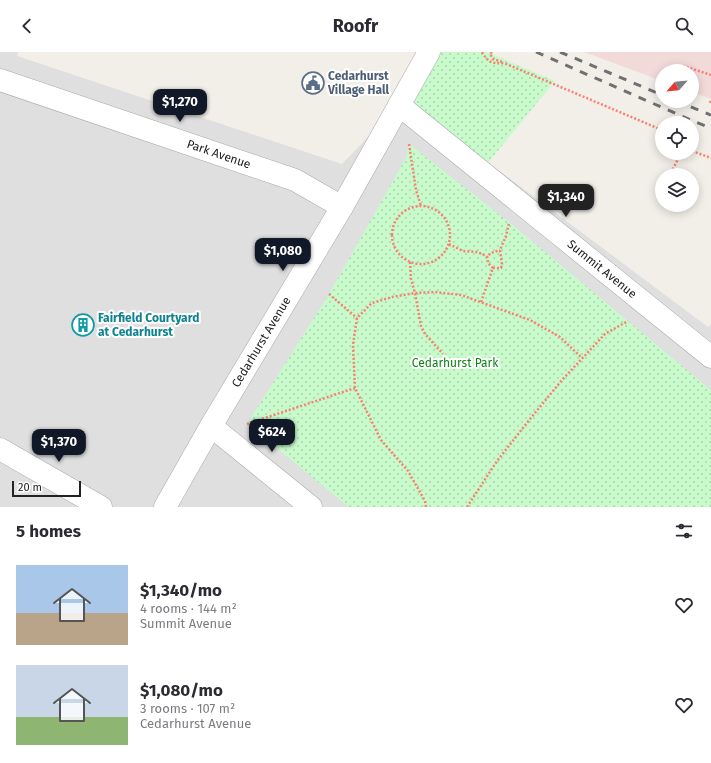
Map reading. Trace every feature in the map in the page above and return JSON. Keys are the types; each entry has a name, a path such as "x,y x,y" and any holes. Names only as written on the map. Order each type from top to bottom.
{"street":[{"name":"Cedarhurst Avenue","path":"165,507 211,426 342,207 429,52"},
{"name":"Park Avenue","path":"0,80 295,180 342,207"},
{"name":"Summit Avenue","path":"399,105 711,357"},
{"path":"211,426 311,507"},
{"path":"0,449 101,507"}],"path":[{"path":"482,52 486,59 494,63 504,62"},
{"path":"486,52 491,53 493,58 655,127"},
{"path":"699,71 711,75"},
{"path":"409,144 416,190 421,206"},
{"path":"699,153 711,158"},
{"path":"421,206 429,208 438,212 445,218 449,226 449,244 445,252 438,259 429,263 420,264 410,262 402,257 396,249 393,240 393,230 396,221 403,213 411,208 421,206"},
{"path":"487,256 488,264 493,268 502,268 500,250 506,236 509,222"},
{"path":"449,244 463,250 477,252 487,256"},
{"path":"487,256 500,250"},
{"path":"410,262 411,279 421,326 425,334 443,354"},
{"path":"481,302 493,268"},
{"path":"426,507 425,502 408,471 381,440 354,388 353,345 357,318 372,303 392,297 415,293 435,292 460,295 530,320 560,337 582,358"},
{"path":"329,294 357,318"},
{"path":"467,507 497,461 562,380 605,334 628,321"},
{"path":"246,424 354,388"}],"shaded area":[{"path":"0,52 18,52 17,56 342,164 399,105 501,172 708,327 711,324 711,507 0,507"},
{"path":"584,52 711,52 711,99 699,95 699,64 655,64 655,78"}],"green space":[{"path":"432,52 487,52 555,81 483,169 401,108"},
{"name":"Cedarhurst Park","path":"409,144 509,222 711,390 711,507 349,507 247,424 329,294 406,158"}],"railway":[{"path":"536,52 711,128"},
{"path":"560,52 655,92"},
{"path":"694,108 711,115"}],"place":[{"name":"Cedarhurst Village Hall","path":"313,83"},
{"name":"Fairfield Courtyard at Cedarhurst","path":"83,325"}]}
